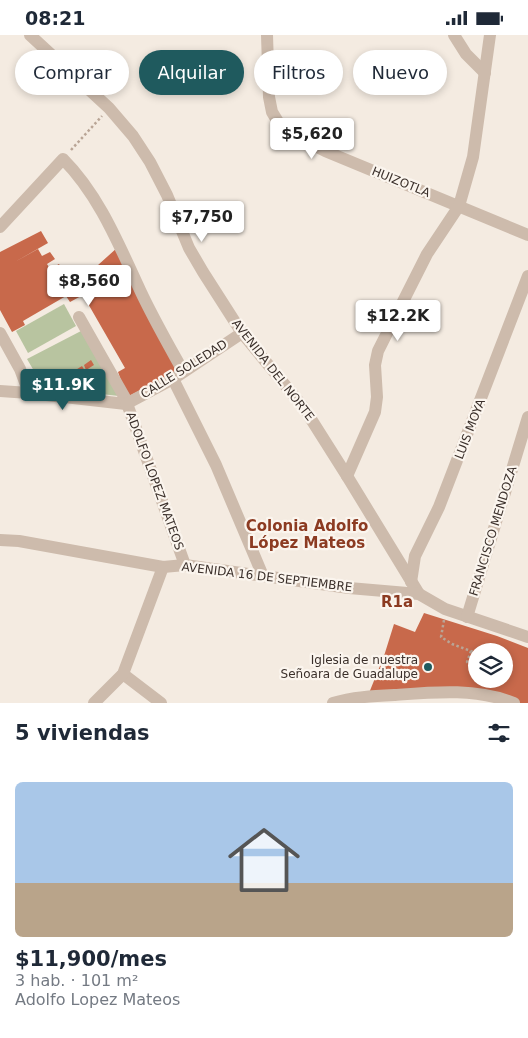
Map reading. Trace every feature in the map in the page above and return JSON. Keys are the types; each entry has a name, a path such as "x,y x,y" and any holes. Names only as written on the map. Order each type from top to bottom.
{"street":[{"name":"AVENIDA DEL NORTE","path":"30,35 109,108 134,136 167,195 189,248 242,333 304,408 419,594"},
{"name":"HUIZOTLA","path":"267,35 269,97 272,112 283,130 326,151 528,235"},
{"path":"454,35 466,53 485,73"},
{"path":"347,476 375,411 377,397 375,365 378,351 426,254 459,206 473,157 490,35"},
{"path":"0,227 63,159 85,184 118,242 163,335 178,375 264,576"},
{"name":"LUIS MOYA","path":"411,581 415,556 442,498 528,276"},
{"path":"79,317 125,398 126,404"},
{"path":"0,333 20,369 29,393"},
{"name":"CALLE SOLEDAD","path":"126,404 178,375 242,333"},
{"name":"ADOLFO LOPEZ MATEOS","path":"0,391 126,404 185,565"},
{"name":"FRANCISCO MENDOZA","path":"467,617 528,417"},
{"name":"AVENIDA 16 DE SEPTIEMBRE","path":"0,540 19,541 163,567 185,565 348,588 419,594 445,609 528,636"},
{"path":"94,703 123,674 163,567"},
{"path":"123,674 161,703"},
{"path":"333,703 375,696 464,693 494,697 514,703"}],"path":[{"path":"63,159 109,108"},
{"path":"445,609 441,637 468,650"}],"green space":[{"path":"64,304 76,326 28,353 16,331"},
{"path":"81,331 119,396 37,387 68,369 41,383 27,359"}],"building":[{"path":"41,231 48,243 13,263 38,249 42,256 50,252 55,259 47,264 50,269 59,264 64,273 69,270 77,284 118,247 181,370 127,397 118,372 125,368 83,295 70,302 66,296 23,321 25,325 12,332 0,310 0,252"},
{"path":"91,360 94,365 86,370 84,365"},
{"path":"82,366 85,371 77,375 74,371"},
{"name":"Iglesia de nuestra Señoara de Guadalupe","path":"424,613 528,648 528,703 520,703 514,700 369,693 394,624 415,632"}],"place":[{"name":"Iglesia de nuestra Señoara de Guadalupe","path":"428,667"}],"district":[{"name":"Colonia Adolfo López Mateos","path":"307,534"},
{"name":"R1a","path":"397,602"}]}
